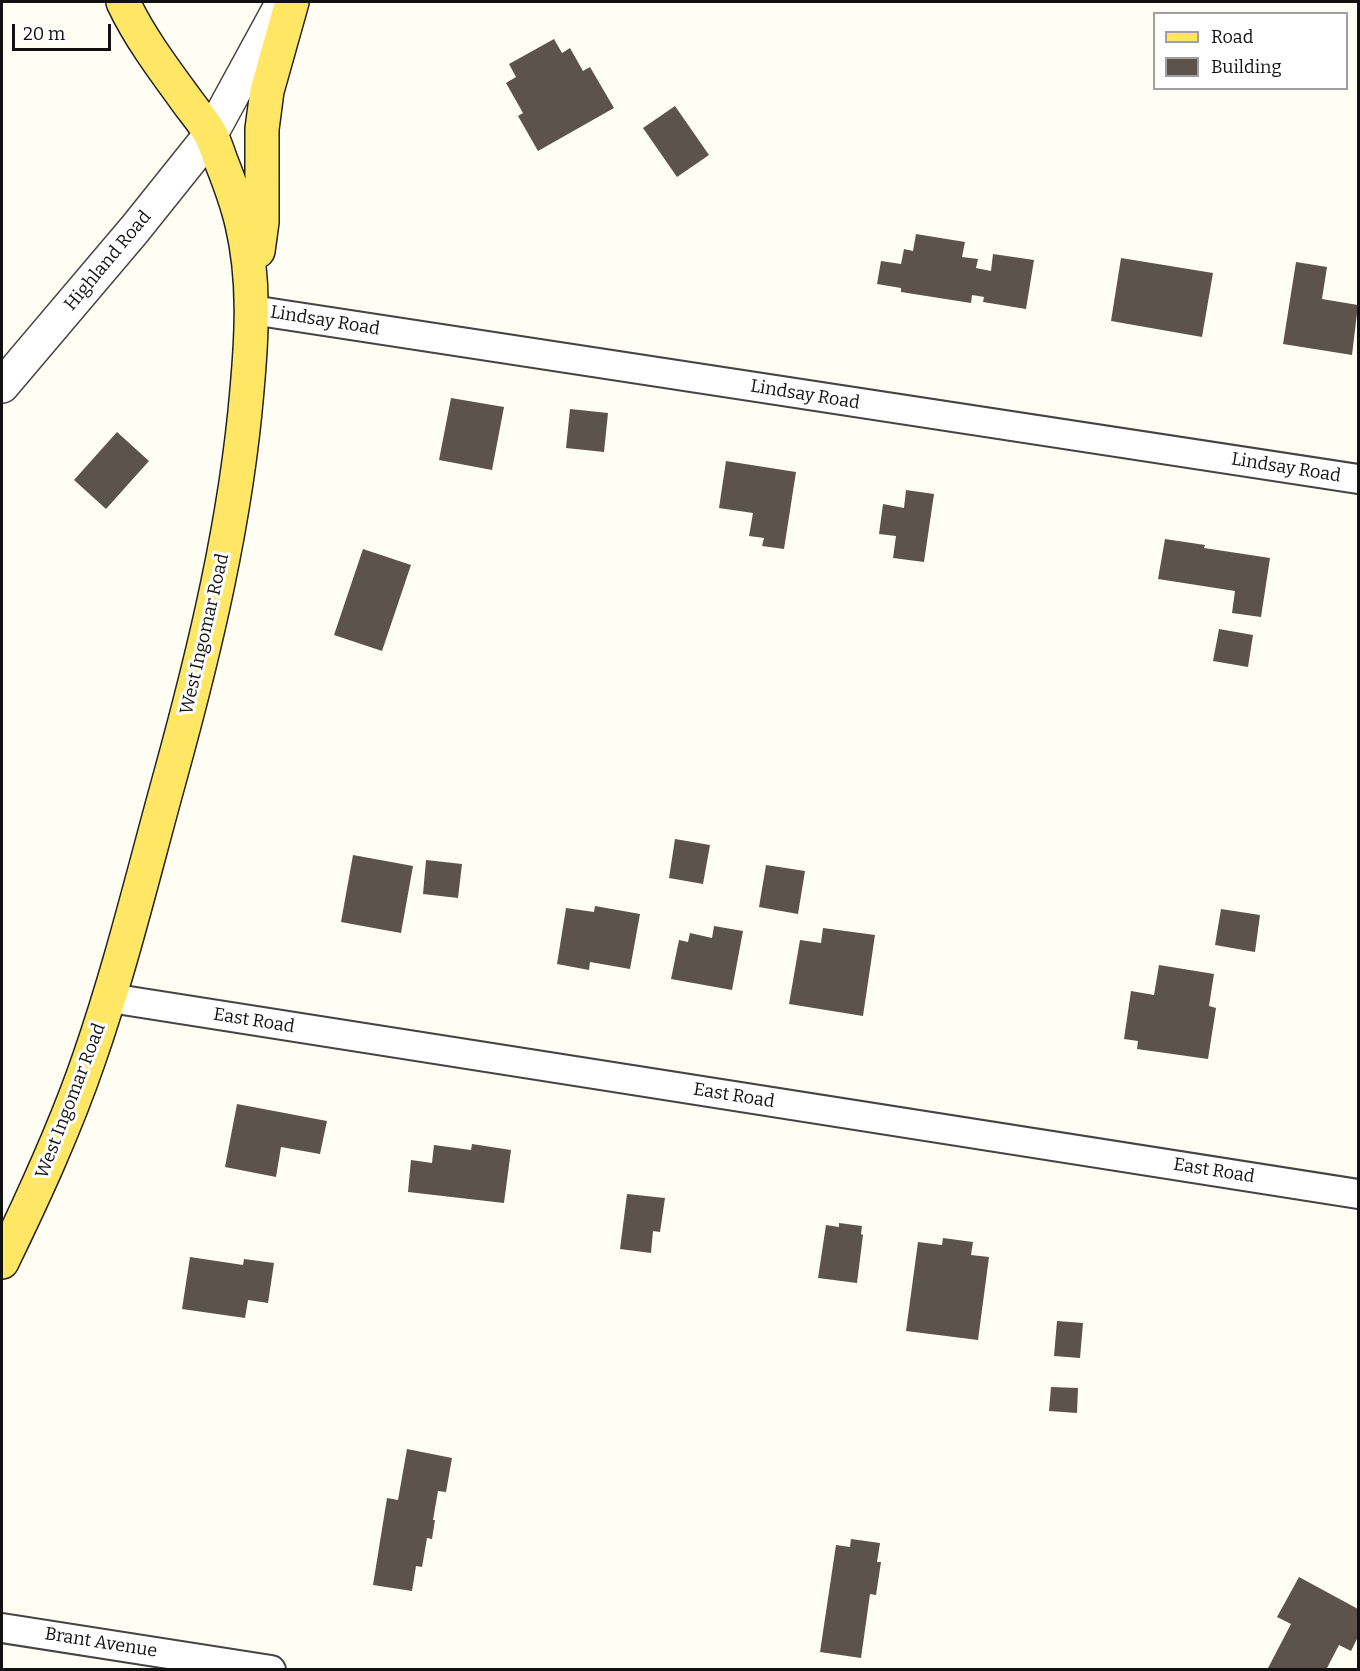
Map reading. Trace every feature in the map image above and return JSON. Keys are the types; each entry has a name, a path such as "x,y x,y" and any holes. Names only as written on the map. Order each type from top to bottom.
{"main road":[{"name":"West Ingomar Road","path":"2,1262 66,1119 110,998 185,722 220,573 235,498 243,440 252,310 249,266 242,222 211,134 145,42 123,2"},
{"path":"252,310 262,222 262,129 267,91 292,2"}],"street":[{"path":"211,134 283,2"},
{"name":"Highland Road","path":"2,386 135,229 211,134"},
{"name":"Lindsay Road","path":"252,310 1359,479"},
{"name":"East Road","path":"110,998 1359,1194"},
{"name":"Brant Avenue","path":"2,1628 271,1670"}],"building":[{"path":"554,39 562,53 570,48 583,71 590,67 614,108 538,151 518,116 523,113 506,83 516,77 509,64"},
{"path":"675,106 709,155 677,177 643,128"},
{"path":"916,234 965,242 962,257 978,259 976,268 991,271 993,254 1034,260 1026,309 983,302 984,297 972,295 971,303 901,292 901,288 877,284 881,261 901,264 904,249 913,251"},
{"path":"1121,258 1213,273 1202,337 1111,321"},
{"path":"1296,262 1327,267 1322,299 1358,305 1352,355 1283,344"},
{"path":"451,398 504,407 492,470 439,460"},
{"path":"570,409 608,413 604,452 566,448"},
{"path":"117,432 149,461 106,509 74,480"},
{"path":"726,461 796,472 784,549 762,546 764,538 749,536 753,513 719,508"},
{"path":"906,490 934,494 924,562 893,558 896,536 879,534 883,504 904,508"},
{"path":"1165,539 1205,545 1204,548 1270,558 1261,617 1232,613 1235,591 1158,579"},
{"path":"363,549 411,565 382,651 334,635"},
{"path":"1219,629 1253,635 1248,667 1213,661"},
{"path":"675,839 710,845 703,884 669,878"},
{"path":"353,855 413,866 401,933 341,922"},
{"path":"426,860 462,864 458,898 423,894"},
{"path":"766,865 805,871 798,914 759,907"},
{"path":"595,906 640,914 630,969 590,962 589,970 557,964 566,908 594,912"},
{"path":"1221,909 1260,915 1255,952 1215,945"},
{"path":"714,926 743,931 732,990 671,979 679,940 688,942 690,933 712,938"},
{"path":"823,928 875,935 863,1016 789,1004 800,940 821,943"},
{"path":"1159,965 1214,974 1209,1006 1216,1008 1208,1059 1137,1049 1138,1041 1124,1039 1131,991 1154,995"},
{"path":"237,1104 327,1121 320,1154 281,1147 276,1177 225,1167"},
{"path":"472,1144 511,1150 504,1203 408,1192 411,1160 432,1163 434,1145 471,1150"},
{"path":"627,1194 665,1198 660,1232 653,1231 651,1253 620,1249"},
{"path":"839,1223 862,1226 857,1283 818,1278 826,1225 839,1227"},
{"path":"943,1238 973,1242 971,1255 989,1257 978,1340 906,1331 918,1242 942,1245"},
{"path":"190,1257 243,1265 244,1259 274,1263 268,1303 248,1300 245,1318 182,1309"},
{"path":"1057,1321 1083,1323 1080,1358 1054,1356"},
{"path":"1051,1387 1078,1388 1077,1413 1049,1411"},
{"path":"407,1449 452,1458 446,1492 438,1491 432,1539 427,1538 422,1567 416,1566 412,1591 373,1585 387,1498 398,1500"},
{"path":"851,1539 880,1543 877,1562 881,1562 876,1595 870,1594 861,1658 820,1652 836,1545 850,1547"},
{"path":"1299,1577 1358,1609 1358,1637 1351,1651 1339,1645 1326,1670 1267,1670 1291,1624 1277,1617"}]}
